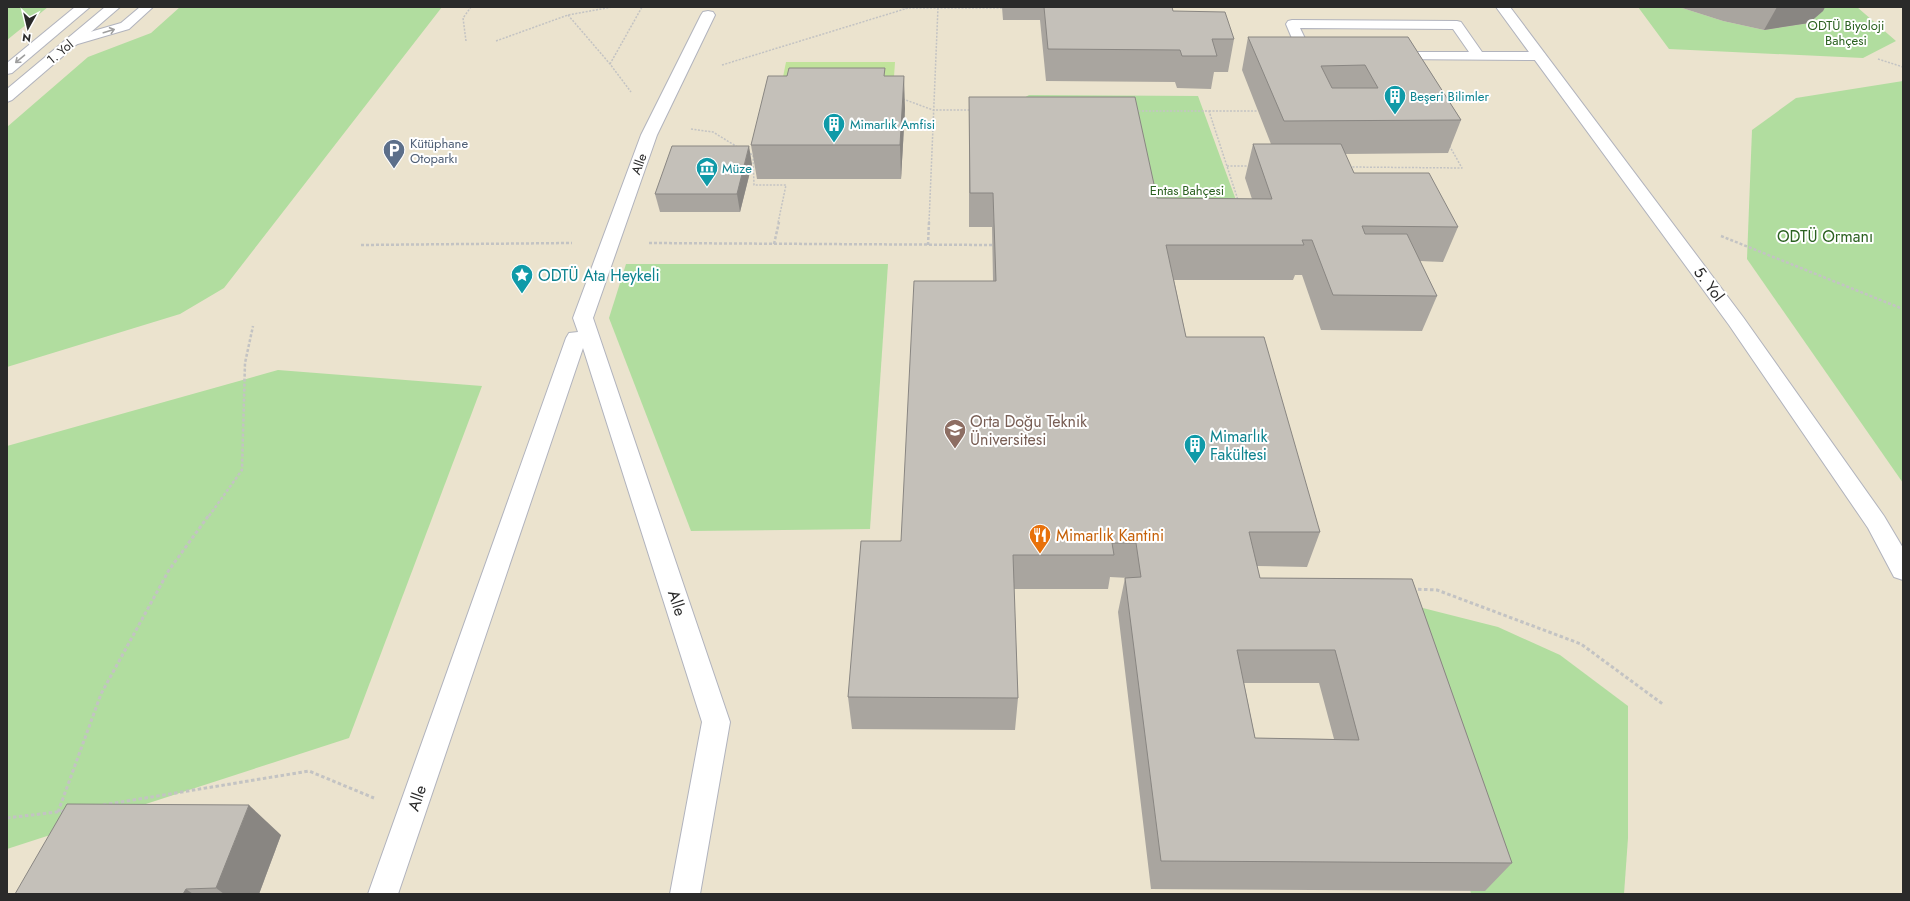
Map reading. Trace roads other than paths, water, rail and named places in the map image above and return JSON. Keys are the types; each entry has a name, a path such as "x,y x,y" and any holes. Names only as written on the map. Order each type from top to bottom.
{"street":[{"name":"1. Yol","path":"7,70 83,7"},
{"name":"1. Yol","path":"7,97 113,7"},
{"name":"5. Yol","path":"1503,7 1736,321 1876,522 1903,570"},
{"name":"Alle","path":"383,894 610,243 655,123 708,15"},
{"name":"Alle","path":"580,327 716,722 685,894"}],"lane":[{"path":"71,42 125,26 147,7"},
{"path":"1328,55 1306,54 1292,24 1457,25 1478,55"},
{"path":"1382,55 1539,56"}],"place":[{"name":"Beşeri Bilimler","path":"1395,116"},
{"name":"Mimarlık Amfisi","path":"834,144"},
{"name":"Kütüphane Otoparkı","path":"394,170"},
{"name":"Müze","path":"707,188"},
{"name":"ODTÜ Ata Heykeli","path":"522,294"},
{"name":"Orta Doğu Teknik Üniversitesi","path":"955,450"},
{"name":"Mimarlık Fakültesi","path":"1195,464"},
{"name":"Mimarlık Kantini","path":"1040,554"}],"park label":[{"name":"ODTÜ Biyoloji Bahçesi","path":"1846,32"},
{"name":"Entas Bahçesi","path":"1187,190"},
{"name":"ODTÜ Ormanı","path":"1825,236"}]}
